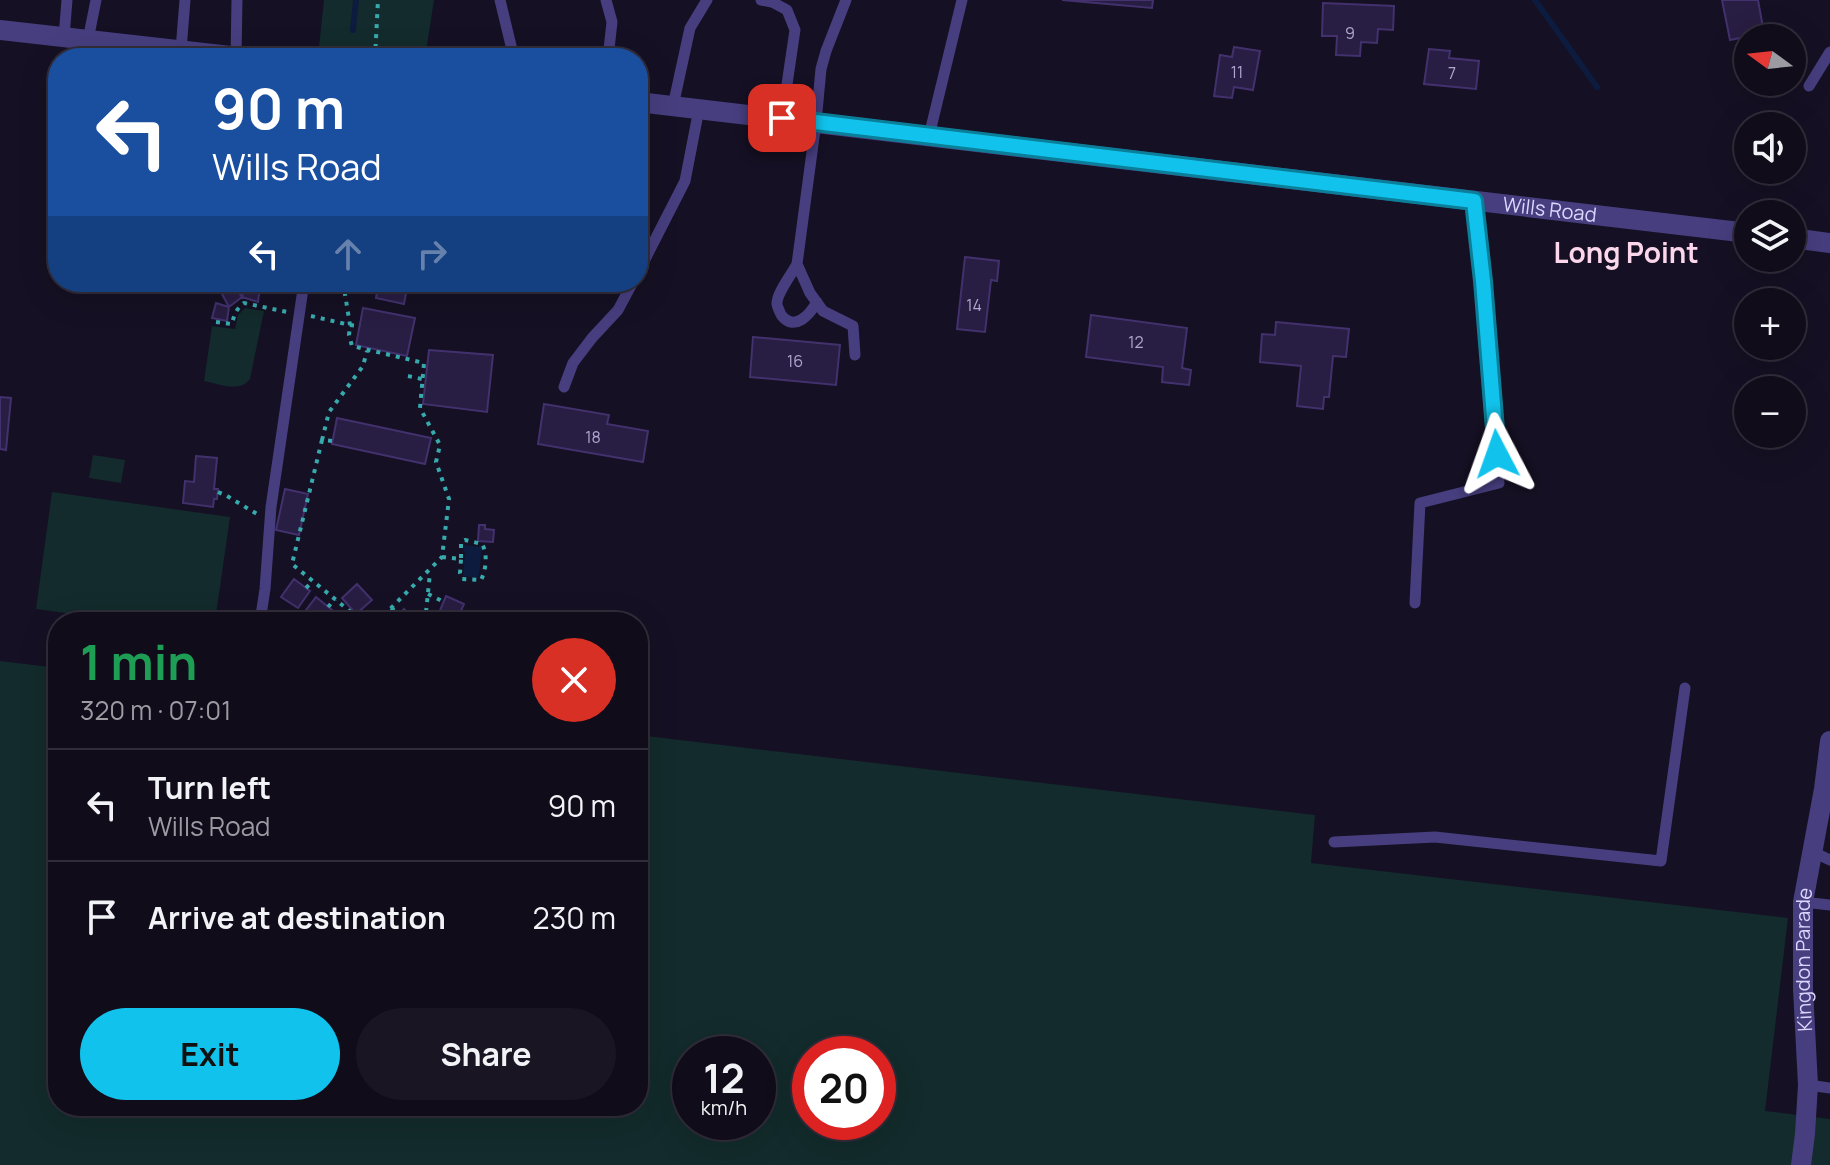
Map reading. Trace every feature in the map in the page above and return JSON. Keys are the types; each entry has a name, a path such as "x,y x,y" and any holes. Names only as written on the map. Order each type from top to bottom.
{"street":[{"path":"0,30 162,48"},
{"name":"Wills Road","path":"648,103 1734,231"},
{"path":"1806,240 1830,243"},
{"name":"Kingdon Parade","path":"1801,1165 1808,1085 1803,902 1821,856 1830,741"}],"lane":[{"path":"64,37 67,0"},
{"path":"88,40 96,0"},
{"path":"181,48 185,0"},
{"path":"237,0 241,48"},
{"path":"500,0 512,48"},
{"path":"606,0 612,22 609,48"},
{"path":"673,106 690,28 707,0"},
{"path":"761,0 787,10 795,30 782,118"},
{"path":"817,302 810,314 794,322 785,319 776,304 779,293 797,264 821,69 846,0"},
{"path":"929,136 962,0"},
{"path":"1809,86 1830,52"},
{"path":"648,253 685,181 699,109"},
{"path":"1415,603 1420,503 1499,483 1474,201"},
{"path":"797,264 810,293 823,311 853,326 855,355"},
{"path":"262,612 269,522 303,292"},
{"path":"564,387 573,363 618,310 628,292"},
{"path":"1334,842 1435,837 1661,861 1685,688"},
{"path":"1803,902 1830,905"},
{"path":"1808,1085 1830,1088"}],"path":[{"path":"376,48 378,0"},
{"path":"345,292 349,335 355,348 424,363 420,408 440,445 436,462 449,499 442,557 388,612"},
{"path":"351,612 292,564 329,412 363,366 367,351"},
{"path":"408,376 422,379"},
{"path":"322,440 332,441"},
{"path":"218,492 269,522"},
{"path":"470,540 482,544 486,553 481,580 462,579 459,568 461,559 461,542 470,540"},
{"path":"442,557 461,559"},
{"path":"426,612 430,570"},
{"path":"306,588 313,581"},
{"path":"428,594 444,602"},
{"path":"328,607 335,599"},
{"path":"391,608 396,612"}],"green space":[{"path":"324,0 434,0 427,48 319,48"},
{"path":"245,308 264,311 250,379 235,387 204,381 212,326 235,329 238,315"},
{"path":"93,455 125,460 121,483 89,478"},
{"path":"52,492 230,517 216,612 58,612 36,609"},
{"path":"0,661 48,667 48,1116 648,1116 648,736 1315,815 1311,863 1788,918 1765,1111 1830,1119 1830,1165 0,1165"}],"water":[{"path":"464,545 482,547 477,578 463,576"}],"building":[{"path":"1062,0 1153,0 1152,8"},
{"path":"1722,0 1758,0 1762,24 1734,24 1734,39 1730,40"},
{"path":"1323,3 1394,6 1393,30 1378,29 1377,43 1361,42 1360,56 1336,55 1337,36 1322,36"},
{"path":"1234,47 1260,51 1253,90 1234,87 1232,98 1214,96 1220,55 1232,57"},
{"path":"1429,49 1450,51 1449,58 1479,61 1476,89 1424,84"},
{"path":"965,257 999,261 997,281 991,280 985,332 957,329"},
{"path":"238,292 242,297 229,307 222,294"},
{"path":"243,292 259,292 258,302 242,297"},
{"path":"377,292 406,292 404,304 376,298"},
{"path":"216,303 229,307 227,321 212,318"},
{"path":"363,308 415,318 407,356 356,345"},
{"path":"1091,315 1187,328 1182,368 1191,370 1189,385 1162,382 1163,367 1086,357"},
{"path":"1276,322 1349,329 1346,357 1333,356 1329,397 1324,397 1323,409 1297,406 1301,366 1260,362 1262,334 1275,335"},
{"path":"753,337 840,345 836,385 750,377"},
{"path":"429,350 493,355 487,412 423,404"},
{"path":"0,397 11,398 6,450 0,449"},
{"path":"544,404 609,415 607,424 648,431 643,462 538,444"},
{"path":"337,418 431,438 425,464 332,444"},
{"path":"196,456 217,458 214,489 218,489 213,507 183,503 185,481 194,482"},
{"path":"285,489 308,494 299,535 276,530"},
{"path":"479,525 494,530 493,542 478,541"},
{"path":"294,579 310,591 298,608 281,597"},
{"path":"357,584 372,600 354,612 342,598"},
{"path":"446,596 464,604 460,612 439,612"},
{"path":"316,597 332,610 330,612 305,612"}],"waterway":[{"path":"353,30 356,0"},
{"path":"1535,0 1597,87"}],"district":[{"name":"Long Point","path":"1626,253"}],"route":[{"path":"782,118 1474,201 1497,454"}]}
